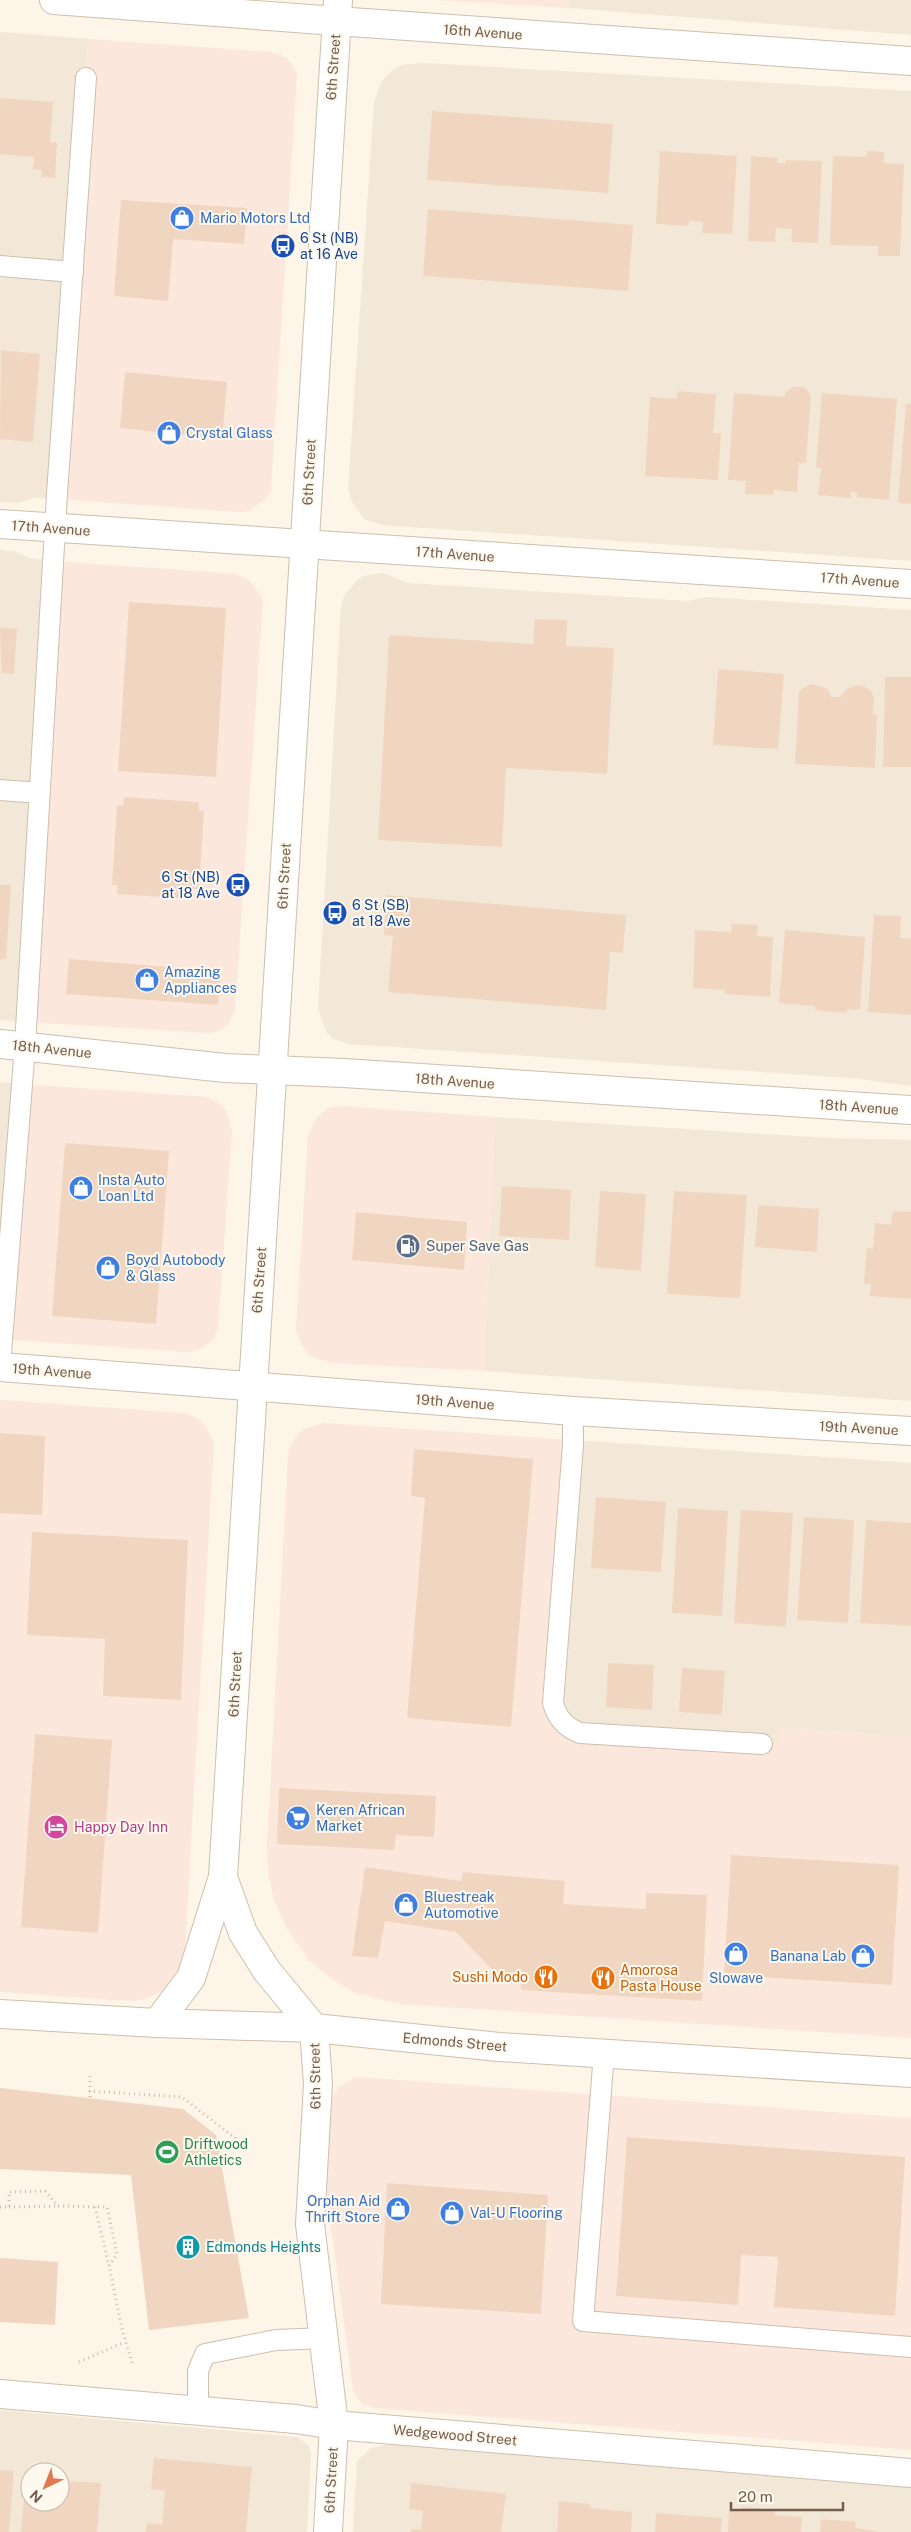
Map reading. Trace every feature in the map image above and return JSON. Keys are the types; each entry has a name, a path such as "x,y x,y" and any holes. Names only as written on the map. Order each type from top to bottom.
{"street":[{"name":"16th Avenue","path":"54,0 337,10 911,61"},
{"name":"6th Street","path":"328,2532 334,2425 310,2224 318,2084 314,2028 267,1971 243,1933 223,1877 337,10"},
{"name":"17th Avenue","path":"0,524 911,584"},
{"name":"18th Avenue","path":"12,1045 225,1068 344,1073 911,1110"},
{"name":"19th Avenue","path":"0,1367 573,1411 911,1431"},
{"path":"157,2023 191,1978 223,1877"},
{"name":"Edmonds Street","path":"0,2014 157,2023 314,2028 499,2046 911,2073"},
{"name":"Wedgewood Street","path":"0,2394 296,2419 334,2425 911,2473"}],"lane":[{"path":"0,1367 12,1045 40,793 55,528 86,78"},
{"path":"0,266 73,272"},
{"path":"0,790 40,793"},
{"path":"573,1411 573,1445 553,1703 556,1712 569,1728 580,1733 762,1744"},
{"path":"604,2053 583,2321 911,2347"},
{"path":"198,2411 198,2371 205,2354 276,2340 324,2338"}],"path":[{"path":"90,2072 90,2097"},
{"path":"89,2091 182,2097 244,2145"},
{"path":"9,2207 9,2192 45,2191 58,2206"},
{"path":"0,2207 107,2207 117,2254 109,2266"},
{"path":"95,2207 125,2342 133,2366"},
{"path":"79,2362 125,2342"}],"shaded area":[{"path":"438,0 570,0 570,8"},
{"path":"570,0 911,0 911,35 570,8"},
{"path":"0,32 88,39 56,499 33,498 18,503 0,502"},
{"path":"88,39 271,52 280,54 289,60 297,74 271,489 268,497 249,511 240,512 56,499"},
{"path":"423,63 911,91 911,561 382,525 364,519 351,500 348,489 374,103 380,84 389,73 401,65"},
{"path":"0,550 13,551 30,558 55,561 26,1022 0,1020"},
{"path":"55,561 236,574 250,581 263,599 235,1011 228,1025 217,1032 26,1022"},
{"path":"383,573 407,583 687,601 707,597 911,610 911,1086 852,1078 349,1044 334,1039 327,1033 318,1009 341,607 344,596 356,581 363,576"},
{"path":"0,1082 21,1084 0,1339"},
{"path":"21,1084 207,1097 222,1105 226,1110 232,1132 218,1329 214,1338 201,1349 186,1352 2,1339"},
{"path":"342,1106 495,1117 484,1371 332,1363 311,1356 302,1346 296,1331 308,1137 316,1118 328,1108"},
{"path":"495,1117 828,1138 911,1140 911,1401 484,1371"},
{"path":"0,1400 183,1413 195,1417 205,1425 214,1443 184,1964 166,1990 144,1999 130,2001 0,1992"},
{"path":"324,1423 573,1440 553,1703 569,1728 762,1744 779,1744 779,1728 911,1737 911,2038 399,2004 355,1993 329,1977 310,1961 286,1927 274,1900 269,1877 267,1847 289,1448 304,1429"},
{"path":"573,1440 911,1463 911,1737 780,1728 779,1745 580,1733 560,1720"},
{"path":"360,2077 911,2118 911,2450 374,2408 362,2404 353,2391 328,2204 325,2168 330,2101 339,2087 352,2079"},
{"path":"0,2410 297,2437 310,2447 311,2455 307,2532 0,2532"},
{"path":"395,2443 911,2487 911,2532 353,2532 357,2461 371,2448"}],"building":[{"path":"0,98 53,102 50,142 57,142 55,178 41,177 42,170 33,169 34,157 0,154"},
{"path":"432,111 613,124 608,193 427,180"},
{"path":"660,151 737,156 732,234 702,233 703,222 689,221 689,226 656,224"},
{"path":"867,151 884,152 884,163 904,164 900,256 878,256 878,246 830,245 833,156 867,157"},
{"path":"751,156 778,158 778,163 786,163 786,160 822,161 818,243 791,242 792,229 776,228 775,242 748,241"},
{"path":"121,200 247,208 244,244 173,239 168,301 114,296"},
{"path":"428,209 633,225 628,291 423,276"},
{"path":"1,350 40,354 33,442 0,439"},
{"path":"125,372 227,382 222,439 120,428"},
{"path":"793,387 804,387 811,394 806,463 799,463 797,492 774,490 773,495 745,494 746,481 728,480 734,393 785,397 785,393"},
{"path":"677,391 716,394 713,433 721,433 718,480 645,476 650,397 677,399"},
{"path":"822,393 897,399 889,500 857,497 857,493 851,492 851,498 818,495 821,468 816,468"},
{"path":"906,404 911,404 911,504 898,503"},
{"path":"129,602 226,608 216,777 118,771"},
{"path":"535,619 567,620 566,646 614,648 607,774 506,768 502,847 378,840 389,635 533,644"},
{"path":"0,628 17,629 14,674 2,673 2,678"},
{"path":"718,669 784,674 778,749 713,745"},
{"path":"885,677 911,677 911,767 883,767"},
{"path":"812,684 828,689 831,697 840,697 847,689 856,685 864,686 871,691 874,697 873,715 877,715 875,768 795,764 799,692 804,687"},
{"path":"124,797 199,802 199,811 204,811 199,889 193,889 192,899 117,894 117,885 112,885 117,805 123,806"},
{"path":"0,885 11,885 6,959 0,959"},
{"path":"386,895 626,915 623,953 610,952 606,1010 388,992 393,936 384,935"},
{"path":"874,915 901,916 900,938 911,939 911,1015 868,1012"},
{"path":"732,924 758,925 757,936 773,937 770,997 725,994 725,990 693,988 695,930 731,932"},
{"path":"785,930 865,937 860,1010 847,1009 846,1013 815,1010 815,1006 779,1003"},
{"path":"69,959 221,971 218,1005 66,994"},
{"path":"65,1143 169,1151 156,1324 52,1316"},
{"path":"502,1186 571,1190 569,1240 499,1236"},
{"path":"600,1191 646,1194 641,1271 595,1267"},
{"path":"674,1191 747,1195 740,1298 667,1294"},
{"path":"758,1205 819,1209 817,1252 755,1247"},
{"path":"893,1211 911,1212 911,1299 870,1296 871,1284 864,1284 867,1248 873,1249 875,1223 891,1225"},
{"path":"356,1212 467,1222 464,1270 352,1260"},
{"path":"0,1433 45,1436 42,1515 0,1513"},
{"path":"414,1449 533,1459 511,1727 407,1718 425,1498 411,1496"},
{"path":"596,1497 666,1502 661,1572 591,1568"},
{"path":"678,1508 728,1511 722,1616 672,1613"},
{"path":"741,1510 793,1513 786,1627 734,1623"},
{"path":"804,1517 854,1520 848,1623 797,1620"},
{"path":"866,1520 911,1523 911,1626 860,1623"},
{"path":"32,1532 188,1540 181,1700 103,1696 105,1639 27,1635"},
{"path":"608,1663 654,1665 652,1710 606,1707"},
{"path":"682,1668 725,1671 722,1715 679,1712"},
{"path":"35,1734 112,1740 98,1933 21,1927"},
{"path":"279,1788 436,1796 434,1837 396,1835 394,1850 277,1844"},
{"path":"731,1855 899,1865 892,1985 724,1975"},
{"path":"365,1867 461,1881 463,1872 565,1881 563,1904 646,1909 646,1893 707,1895 702,2001 521,1990 521,1984 505,1983 456,1932 385,1921 378,1958 352,1956"},
{"name":"Edmonds Heights","path":"0,2088 183,2109 216,2135 249,2318 149,2330 131,2175 0,2169"},
{"path":"627,2137 905,2157 895,2316 774,2307 778,2257 741,2255 738,2305 616,2296"},
{"path":"387,2183 548,2195 541,2314 381,2304"},
{"path":"0,2258 58,2262 55,2325 0,2322"},
{"path":"154,2458 252,2467 246,2532 146,2532 147,2523 162,2525 165,2491 151,2489"},
{"path":"0,2470 14,2471 9,2532 0,2532"},
{"path":"70,2481 101,2483 97,2532 21,2532 23,2512 70,2512"},
{"path":"411,2483 506,2494 501,2532 411,2532 411,2529 421,2530 423,2511 409,2509"},
{"path":"559,2501 590,2504 590,2508 632,2512 631,2532 557,2532"},
{"path":"742,2507 775,2510 775,2515 802,2517 801,2532 728,2532 729,2510 743,2511"},
{"path":"656,2513 722,2518 721,2532 655,2532"},
{"path":"821,2519 856,2522 855,2528 881,2532 820,2532"}],"place":[{"name":"Mario Motors Ltd","path":"182,218"},
{"name":"6 St (NB) at 16 Ave","path":"283,246"},
{"name":"Crystal Glass","path":"169,433"},
{"name":"6 St (NB) at 18 Ave","path":"238,885"},
{"name":"6 St (SB) at 18 Ave","path":"335,913"},
{"name":"Amazing Appliances","path":"147,980"},
{"name":"Insta Auto Loan Ltd","path":"81,1188"},
{"name":"Super Save Gas","path":"408,1246"},
{"name":"Boyd Autobody & Glass","path":"108,1268"},
{"name":"Keren African Market","path":"298,1818"},
{"name":"Happy Day Inn","path":"56,1827"},
{"name":"Bluestreak Automotive","path":"406,1905"},
{"name":"Slowave","path":"736,1954"},
{"name":"Banana Lab","path":"863,1956"},
{"name":"Sushi Modo","path":"546,1977"},
{"name":"Amorosa Pasta House","path":"603,1978"},
{"name":"Driftwood Athletics","path":"167,2152"},
{"name":"Orphan Aid Thrift Store","path":"398,2209"},
{"name":"Val-U Flooring","path":"452,2213"},
{"name":"Edmonds Heights","path":"188,2247"}]}
